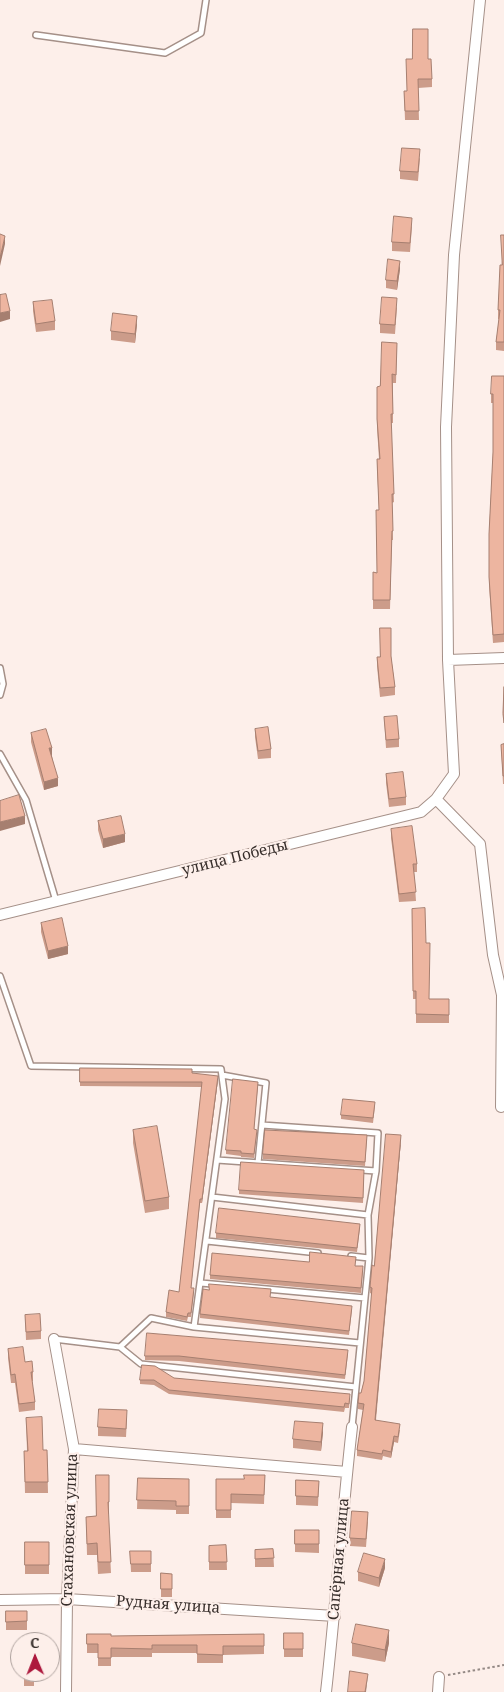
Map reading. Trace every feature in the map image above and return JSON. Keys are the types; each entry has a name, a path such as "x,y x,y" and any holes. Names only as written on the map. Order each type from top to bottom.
{"street":[{"path":"480,0 454,255 446,427 448,660 504,658"},
{"name":"улица Победы","path":"0,916 421,812 436,799 454,774 448,660"},
{"path":"436,799 480,844 493,955 502,995 501,1107"},
{"name":"Стахановская улица","path":"54,1339 74,1449 67,1598 66,1692"},
{"name":"Сапёрная улица","path":"326,1692 335,1616 352,1427"},
{"path":"74,1449 347,1472"},
{"name":"Рудная улица","path":"0,1600 67,1598 335,1616"},
{"path":"438,1692 439,1677"}],"lane":[{"path":"36,35 165,53 201,33 206,0"},
{"path":"0,668 3,684 0,695"},
{"path":"0,754 26,800 56,902"},
{"path":"0,976 31,1066 221,1069 225,1100 194,1327"},
{"path":"222,1075 266,1084 258,1163"},
{"path":"262,1125 378,1133 376,1171 368,1215 369,1258 352,1427"},
{"path":"217,1160 376,1171"},
{"path":"212,1197 368,1215"},
{"path":"207,1240 322,1253"},
{"path":"341,1255 369,1258"},
{"path":"201,1283 365,1298"},
{"path":"120,1346 150,1318 194,1327 360,1342"},
{"path":"54,1339 120,1346 141,1364 356,1387"}],"path":[{"path":"439,1677 504,1665"}],"building":[{"path":"413,29 428,29 428,59 431,59 432,79 418,79 419,111 405,111 404,91 407,91 406,59 412,59"},
{"path":"402,148 420,149 418,172 400,171"},
{"path":"394,216 412,218 410,243 392,242"},
{"path":"0,234 5,236 0,258"},
{"path":"501,235 504,235 504,342 496,342 500,310 498,310 500,265 502,265"},
{"path":"388,259 400,261 397,281 386,280"},
{"path":"6,294 10,311 0,313 0,295"},
{"path":"382,297 397,298 395,325 380,324"},
{"path":"52,300 55,321 36,324 33,302"},
{"path":"113,313 137,316 135,334 111,331"},
{"path":"382,342 397,343 396,375 392,374 393,414 391,414 394,494 392,494 393,531 390,600 373,600 373,572 377,573 376,510 379,510 377,459 380,459 377,387 380,386"},
{"path":"492,376 504,376 504,634 493,635 489,577 493,452"},
{"path":"380,628 391,628 391,656 395,687 380,688 377,657 380,657"},
{"path":"504,687 504,723 503,714"},
{"path":"397,716 399,739 386,740 384,717"},
{"path":"268,727 271,749 258,751 255,729"},
{"path":"46,729 52,748 49,748 58,778 44,782 31,733"},
{"path":"504,744 504,776 503,776 501,745"},
{"path":"403,772 406,797 389,799 386,774"},
{"path":"19,795 25,816 0,822 0,801"},
{"path":"121,816 125,834 103,839 98,821"},
{"path":"412,826 417,864 413,864 416,892 399,894 391,829"},
{"path":"425,908 426,943 430,943 429,999 449,999 449,1015 416,1014 416,991 413,991 412,909"},
{"path":"62,918 68,946 48,951 41,923"},
{"path":"80,1068 192,1069 192,1073 218,1076 202,1199 200,1199 191,1288 194,1288 191,1313 188,1313 187,1317 166,1312 169,1290 179,1292 202,1082 80,1082"},
{"path":"233,1079 258,1082 254,1129 257,1130 254,1154 226,1150"},
{"path":"343,1099 375,1102 373,1118 341,1115"},
{"path":"157,1126 169,1197 145,1201 133,1130"},
{"path":"265,1130 367,1135 365,1162 263,1154"},
{"path":"386,1134 401,1135 375,1420 400,1424 398,1437 394,1436 391,1452 383,1450 382,1454 357,1450 364,1404 358,1403 359,1393 361,1393 364,1381 372,1288 370,1287 372,1265 374,1266"},
{"path":"241,1162 364,1170 363,1198 239,1190"},
{"path":"219,1208 360,1224 357,1248 216,1233"},
{"path":"310,1252 356,1257 355,1266 363,1266 361,1288 210,1275 212,1253 309,1262"},
{"path":"209,1284 271,1289 270,1297 352,1306 349,1331 200,1314 203,1289 209,1290"},
{"path":"40,1314 41,1331 26,1332 25,1315"},
{"path":"147,1333 348,1350 345,1375 179,1356 145,1356"},
{"path":"23,1347 25,1362 32,1361 33,1372 31,1372 35,1402 19,1404 15,1374 11,1375 8,1349"},
{"path":"142,1365 155,1366 174,1378 350,1394 349,1404 345,1403 344,1407 169,1390 154,1380 140,1380"},
{"path":"99,1409 127,1410 126,1429 98,1427"},
{"path":"42,1417 43,1450 47,1450 48,1482 25,1482 24,1451 28,1451 26,1418"},
{"path":"295,1421 323,1423 321,1442 293,1439"},
{"path":"96,1475 109,1475 108,1502 111,1562 98,1562 97,1543 87,1544 86,1517 96,1516"},
{"path":"244,1475 265,1475 264,1495 231,1494 231,1510 216,1510 216,1479 244,1479"},
{"path":"138,1478 189,1479 189,1506 176,1506 176,1501 137,1500"},
{"path":"296,1480 319,1481 318,1497 296,1496"},
{"path":"352,1511 368,1512 366,1539 350,1538"},
{"path":"295,1530 319,1530 319,1544 295,1544"},
{"path":"25,1542 49,1542 49,1565 25,1565"},
{"path":"226,1545 227,1562 209,1562 209,1546"},
{"path":"273,1549 274,1558 255,1559 255,1550"},
{"path":"130,1551 151,1551 151,1564 131,1564"},
{"path":"364,1553 385,1559 379,1578 358,1572"},
{"path":"161,1573 172,1574 172,1589 161,1589"},
{"path":"6,1611 27,1611 27,1621 6,1622"},
{"path":"356,1624 389,1630 385,1650 352,1643"},
{"path":"284,1633 303,1633 303,1649 284,1649"},
{"path":"87,1634 111,1634 111,1636 264,1634 264,1646 223,1646 223,1655 197,1654 197,1645 152,1645 152,1649 111,1648 111,1658 98,1658 98,1644 87,1644"},
{"path":"350,1671 368,1674 365,1692 348,1692"}]}
